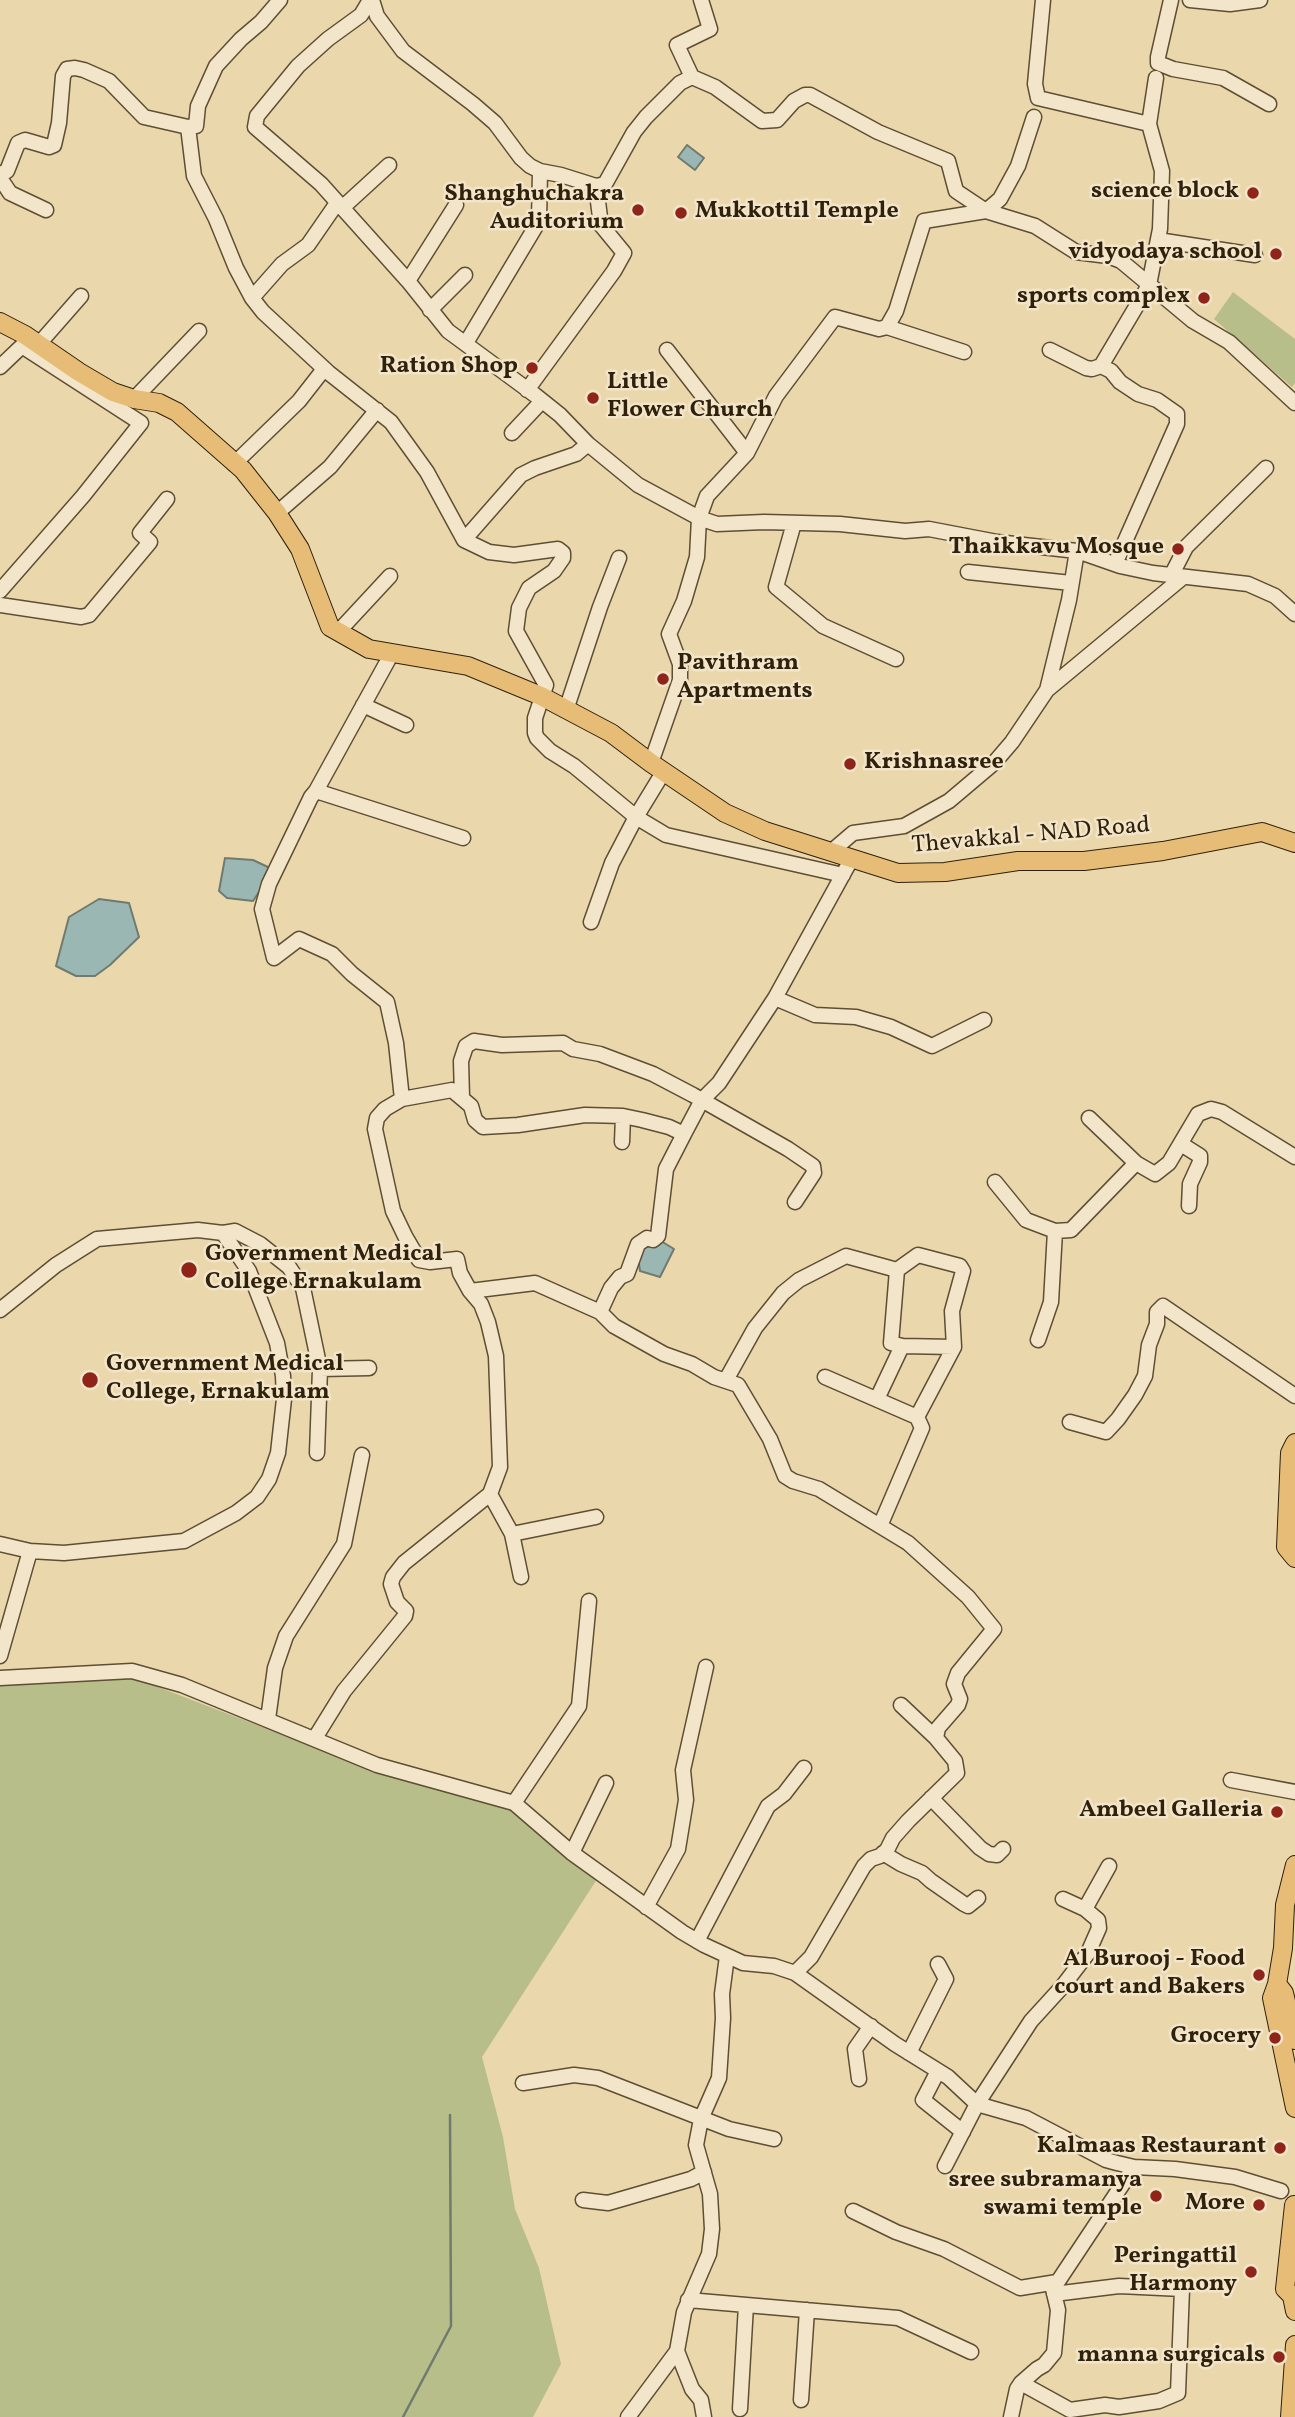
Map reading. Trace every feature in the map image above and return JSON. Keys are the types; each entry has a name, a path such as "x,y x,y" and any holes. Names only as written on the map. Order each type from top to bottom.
{"main road":[{"path":"0,321 113,392 134,399 159,402 177,412 243,470 277,513 300,549 330,627 338,632"},
{"name":"Thevakkal - NAD Road","path":"338,632 369,649 468,666 541,696 611,733 725,813 765,831 898,873 945,872 1018,861 1084,861 1163,851 1262,832 1295,844"},
{"path":"1295,1443 1290,1453 1286,1547 1295,1558"},
{"path":"1295,1864 1285,1905 1289,1950 1272,1998 1295,2108"},
{"path":"1277,1984 1284,1993 1295,2040"},
{"path":"1292,2197 1285,2289 1294,2300"},
{"path":"1290,2417 1295,2345"}],"street":[{"path":"46,210 10,193 0,176 7,171 18,143 25,140 49,147 54,145 59,123 63,76 67,69 84,70 109,81 144,117 188,127 196,126 198,106 216,66 280,0"},
{"path":"371,0 377,16 402,51 495,123 530,166 596,186 605,184 646,117 680,83 692,77"},
{"path":"371,0 361,15 328,39 298,66 257,117 255,127 321,184 408,281 448,331 542,401 638,485 699,518 717,524 764,522 840,524 905,531 929,529 998,542 1077,551 1115,564 1177,577 1209,578 1248,584 1275,596 1295,614"},
{"path":"701,0 710,29 677,45 692,77 715,88 762,121 777,120 794,101 805,95 816,97 878,132 948,161 956,191 986,212"},
{"path":"1043,0 1035,85 1038,97 1149,124"},
{"path":"1171,0 1158,63 1173,69 1223,78 1269,104"},
{"path":"1190,0 1241,4 1260,0"},
{"path":"1050,350 1086,368 1101,366 1149,285 1158,240 1162,170 1149,124 1156,78"},
{"path":"986,212 1000,199 1018,166 1034,117"},
{"path":"188,127 194,176 236,268 263,312 324,369 391,422 427,472 464,540 489,552 514,555 558,549 563,553 563,558 554,571 528,589 519,608 516,631 546,685 535,718 537,737 550,751 574,766 636,817 666,835 843,875"},
{"path":"252,298 282,264 308,244 339,206 389,165"},
{"path":"466,343 539,221 540,171"},
{"path":"527,390 614,271 624,253 601,225 596,186"},
{"path":"408,281 456,205"},
{"path":"887,327 896,311 924,220 986,212 1015,218 1035,226 1076,251 1121,261 1193,321 1229,342 1295,403"},
{"path":"1158,240 1255,255"},
{"path":"430,310 465,275"},
{"path":"38,345 81,296"},
{"path":"591,922 612,863 636,817 657,767 680,680 680,664 669,634 684,601 697,557 699,518 707,496 747,453 776,396 835,317 879,329 887,327 964,352"},
{"path":"134,399 199,331"},
{"path":"0,367 22,346 141,423 83,496 0,591"},
{"path":"667,350 747,453"},
{"path":"1101,366 1138,394 1157,400 1177,414 1177,424 1115,564"},
{"path":"234,464 299,401 324,369"},
{"path":"512,433 542,401"},
{"path":"277,513 330,467 377,410"},
{"path":"464,540 522,475 576,454 588,444"},
{"path":"832,850 853,833 904,826 949,801 994,763 1012,742 1047,690 1177,577 1186,547 1266,468"},
{"path":"0,605 81,617 89,615 150,542 140,533 167,499"},
{"path":"794,523 776,587 822,626 896,659"},
{"path":"1047,690 1069,600 1077,551"},
{"path":"566,710 619,558"},
{"path":"968,572 1071,583"},
{"path":"338,632 390,576"},
{"path":"392,653 311,797 269,884 262,909 274,957 299,939 332,954 387,1002 397,1043 402,1099"},
{"path":"363,705 406,725"},
{"path":"316,791 463,838"},
{"path":"600,1312 611,1288 627,1274 638,1244 647,1238 653,1240 658,1236 666,1169 702,1100 719,1083 775,998 852,858"},
{"path":"775,998 815,1014 856,1017 891,1027 932,1046 984,1020"},
{"path":"462,1097 461,1061 466,1046 474,1041 502,1045 563,1043 573,1049 600,1054 653,1074 789,1149 813,1166 814,1173 795,1202"},
{"path":"315,1738 344,1690 405,1616 406,1611 397,1602 391,1584 393,1577 404,1563 490,1494 500,1467 496,1356 488,1322 481,1304 460,1273 457,1259 430,1262 419,1260 393,1211 375,1129 377,1118 385,1109 402,1099 452,1090 471,1106 475,1120 483,1127 518,1125 585,1115 623,1116 658,1124 684,1134"},
{"path":"1089,1118 1136,1163 1156,1174 1169,1164 1198,1114 1210,1110 1222,1112 1295,1157"},
{"path":"622,1142 623,1116"},
{"path":"1181,1144 1200,1156 1190,1184 1189,1206"},
{"path":"995,1182 1026,1220 1055,1231 1071,1230 1136,1163"},
{"path":"0,1310 78,1249 97,1239 198,1230 223,1233 235,1231 260,1244 289,1267 303,1288 320,1370 317,1453"},
{"path":"1038,1340 1051,1302 1055,1231"},
{"path":"0,1544 30,1551 64,1553 184,1541 236,1513 257,1497 269,1479 278,1453 284,1399 276,1343 249,1271 223,1233"},
{"path":"916,1417 954,1347 952,1311 963,1268 918,1255 897,1270 891,1343 902,1346 954,1347"},
{"path":"726,1380 755,1328 783,1293 799,1280 846,1256 897,1270"},
{"path":"470,1291 535,1283 600,1312 614,1325 652,1347 692,1364 714,1377 738,1385 770,1439 785,1476 820,1489 908,1544 968,1597 994,1629 955,1678 954,1684 960,1699 958,1705 942,1722 936,1738"},
{"path":"1070,1422 1106,1432 1118,1419 1145,1376 1149,1345 1157,1324 1157,1312 1163,1306 1295,1396"},
{"path":"877,1399 902,1346"},
{"path":"320,1370 369,1368"},
{"path":"825,1377 916,1417 922,1428 880,1526"},
{"path":"268,1719 275,1668 286,1636 344,1544 362,1455"},
{"path":"490,1494 512,1534 522,1577"},
{"path":"512,1534 523,1534 596,1517"},
{"path":"0,1656 30,1551"},
{"path":"514,1803 579,1706 589,1601"},
{"path":"646,1907 678,1849 686,1800 683,1770 706,1668"},
{"path":"0,1678 132,1671 182,1685 377,1765 514,1803 572,1853 696,1941 743,1963 774,1966 795,1973 948,2077 978,2104 1026,2118 1106,2160 1134,2167 1174,2169 1235,2178 1292,2197"},
{"path":"795,1973 811,1957 864,1866 883,1853 908,1821 957,1773 955,1761 901,1704"},
{"path":"696,1941 768,1806 784,1794 804,1768"},
{"path":"1231,1780 1295,1792"},
{"path":"572,1853 606,1783"},
{"path":"931,1798 989,1854 997,1855 1003,1849"},
{"path":"883,1853 922,1873 968,1906 978,1898"},
{"path":"1085,1909 1109,1866"},
{"path":"945,2166 978,2104 1031,2021 1088,1953 1099,1928 1098,1920 1085,1909 1063,1899"},
{"path":"628,2417 677,2351 688,2300 709,2254 712,2229 710,2194 696,2145 701,2119 719,2078 722,1994 727,1956"},
{"path":"909,2053 946,1979 938,1964"},
{"path":"859,2080 855,2049 871,2026"},
{"path":"938,2071 923,2100 962,2132"},
{"path":"523,2083 573,2075 598,2078 729,2129 774,2138"},
{"path":"1011,2417 1017,2389 1021,2383 1044,2365 1054,2353 1058,2310 1055,2288 1134,2167"},
{"path":"583,2200 608,2203 691,2179 704,2172"},
{"path":"853,2211 896,2232 944,2249 1020,2288 1119,2286 1182,2289 1178,2393 1159,2401 1119,2407 1105,2404 1070,2410 1021,2383"},
{"path":"688,2300 898,2318 971,2351"},
{"path":"740,2409 746,2305"},
{"path":"801,2400 807,2310"},
{"path":"677,2351 692,2389 701,2400 701,2415"}],"green space":[{"path":"1233,292 1295,339 1295,383 1292,387 1214,319"},
{"path":"132,1677 374,1770 512,1807 601,1873 482,2057 503,2137 515,2209 539,2268 561,2364 533,2417 0,2417 0,1684"}],"water":[{"path":"687,145 704,158 695,170 678,157"},
{"path":"225,858 253,860 270,868 253,901 227,898 219,891"},
{"path":"99,899 129,903 139,937 95,976 76,976 56,966 69,917"},
{"path":"661,1241 674,1249 660,1277 640,1271 638,1257 642,1247 653,1246"}],"waterway":[{"path":"403,2417 451,2326 450,2115"}],"place":[{"name":"science block","path":"1253,193"},
{"name":"Shanghuchakra Auditorium","path":"638,210"},
{"name":"Mukkottil Temple","path":"681,213"},
{"name":"vidyodaya school","path":"1276,254"},
{"name":"sports complex","path":"1204,298"},
{"name":"Ration Shop","path":"532,368"},
{"name":"Little Flower Church","path":"593,398"},
{"name":"Thaikkavu Mosque","path":"1178,549"},
{"name":"Pavithram Apartments","path":"663,679"},
{"name":"Krishnasree","path":"850,764"},
{"name":"Government Medical College Ernakulam","path":"189,1270"},
{"name":"Government Medical College, Ernakulam","path":"90,1380"},
{"name":"Ambeel Galleria","path":"1277,1812"},
{"name":"Al Burooj - Food court and Bakers","path":"1259,1975"},
{"name":"Grocery","path":"1275,2038"},
{"name":"Kalmaas Restaurant","path":"1280,2148"},
{"name":"sree subramanya swami temple","path":"1156,2196"},
{"name":"More","path":"1259,2205"},
{"name":"Peringattil Harmony","path":"1251,2272"},
{"name":"manna surgicals","path":"1279,2357"}]}
